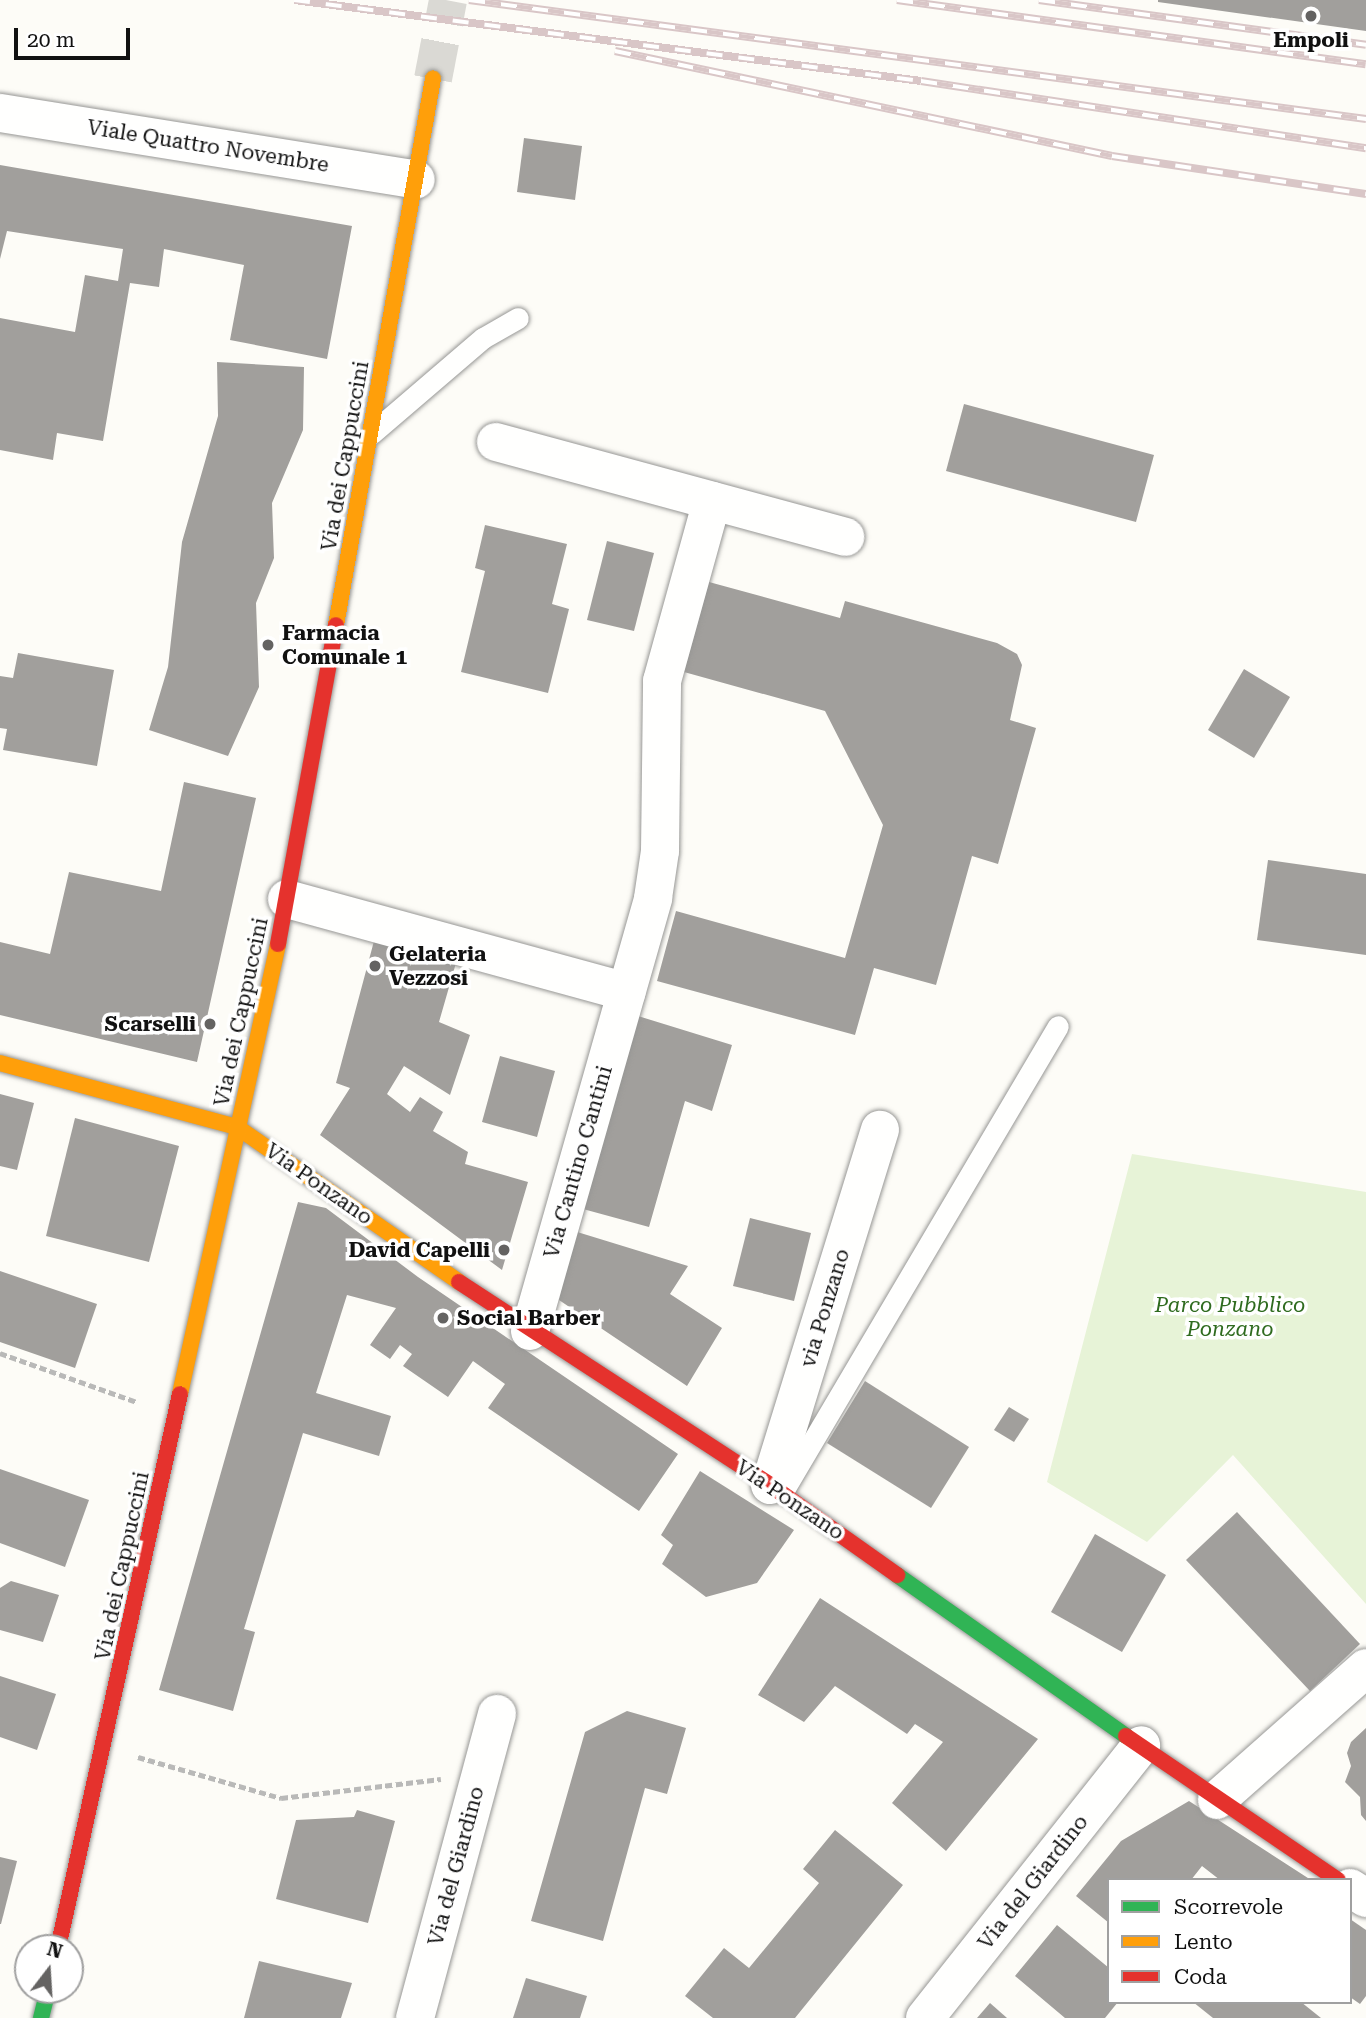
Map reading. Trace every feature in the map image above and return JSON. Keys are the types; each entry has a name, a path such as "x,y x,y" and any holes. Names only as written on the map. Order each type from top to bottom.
{"main road":[{"name":"Via dei Cappuccini","path":"61,1934 287,899 433,79"},
{"name":"Via Ponzano","path":"0,1063 237,1127 530,1331 776,1489 1217,1800 1335,1878"}],"street":[{"name":"Viale Quattro Novembre","path":"0,113 416,180"},
{"path":"496,442 845,537"},
{"name":"Via Cantino Cantini","path":"530,1331 658,876 662,681 712,501"},
{"path":"287,899 627,992"},
{"name":"via Ponzano","path":"776,1489 880,1130"},
{"path":"1217,1800 1366,1668"},
{"name":"Via del Giardino","path":"415,2018 497,1714"},
{"name":"Via del Giardino","path":"925,2018 1141,1745"}],"lane":[{"path":"370,435 483,338 518,318"},
{"path":"776,1489 1058,1026"}],"path":[{"path":"0,1353 176,1416"},
{"path":"104,1746 281,1798 481,1774"}],"green space":[{"name":"Parco Pubblico Ponzano","path":"1132,1154 1366,1192 1366,1604 1233,1455 1147,1542 1047,1482"}],"building":[{"name":"Empoli","path":"1366,0 1366,31 1158,2"},
{"path":"524,138 582,146 575,200 517,192"},
{"path":"0,165 352,226 327,359 230,340 244,265 164,249 159,287 130,283 103,441 57,433 53,460 0,450 0,318 75,332 85,275 118,281 123,249 7,231 0,259"},
{"path":"217,362 304,367 303,430 272,503 274,558 256,603 259,687 228,756 149,730 168,667 182,542 218,416"},
{"path":"964,404 1154,455 1136,522 946,471"},
{"path":"485,525 567,544 552,604 569,609 548,693 461,672 485,571 475,568"},
{"path":"607,541 654,553 634,631 587,620"},
{"path":"709,582 840,618 845,601 997,643 1017,654 1022,665 1010,720 1036,728 998,864 972,856 936,985 874,968 855,1035 657,981 676,911 845,958 883,825 825,711 684,672"},
{"path":"18,653 114,670 97,766 3,750 7,729 0,728 0,676 13,678"},
{"path":"1244,669 1290,697 1254,758 1208,730"},
{"path":"184,782 256,798 197,1062 0,1015 0,942 50,954 69,872 161,891"},
{"path":"1268,860 1366,874 1366,955 1257,940"},
{"path":"374,941 456,963 439,1022 470,1035 450,1095 404,1066 387,1094 410,1112 420,1097 443,1112 433,1131 468,1152 465,1164 528,1182 502,1270 320,1135 350,1088 336,1083"},
{"path":"638,1016 732,1045 712,1111 685,1101 649,1227 583,1209"},
{"path":"500,1056 555,1071 537,1137 482,1122"},
{"path":"0,1094 34,1103 17,1170 0,1166"},
{"path":"75,1118 179,1146 149,1262 46,1236"},
{"path":"298,1202 326,1208 418,1277 678,1454 639,1511 488,1408 505,1384 473,1361 448,1397 403,1366 412,1354 400,1345 390,1359 370,1345 396,1308 347,1295 316,1393 391,1416 379,1456 303,1433 244,1629 255,1632 233,1711 159,1690"},
{"path":"750,1218 811,1233 794,1301 733,1286"},
{"path":"574,1231 688,1266 670,1294 722,1328 687,1386 559,1300"},
{"path":"0,1271 97,1304 75,1368 0,1342"},
{"path":"865,1381 969,1447 931,1508 827,1443"},
{"path":"1009,1407 1029,1419 1014,1442 994,1430"},
{"path":"0,1469 89,1500 65,1567 0,1543"},
{"path":"700,1471 794,1530 757,1583 706,1597 662,1564 673,1545 661,1535"},
{"path":"1237,1512 1360,1644 1310,1691 1186,1560"},
{"path":"1095,1534 1166,1575 1122,1652 1051,1612"},
{"path":"11,1581 59,1595 43,1642 0,1630 0,1588"},
{"path":"820,1598 1038,1739 946,1851 892,1803 943,1742 915,1724 907,1734 835,1686 804,1722 758,1695"},
{"path":"0,1676 56,1694 37,1750 0,1737"},
{"path":"627,1711 686,1728 667,1794 645,1788 603,1941 531,1921 585,1732"},
{"path":"1366,1728 1366,1821 1361,1815 1360,1797 1345,1782 1351,1766 1347,1753 1351,1742"},
{"path":"1189,1801 1308,1878 1217,1878 1202,1866 1193,1878 1107,1878 1107,1921 1076,1896 1121,1841"},
{"path":"357,1810 395,1821 368,1923 276,1899 296,1820 354,1817"},
{"path":"835,1830 903,1885 795,2018 713,2018 685,1996 724,1948 749,1968 819,1883 803,1869"},
{"path":"0,1857 17,1861 1,1924 0,1924"},
{"path":"1352,1920 1366,1930 1366,1996 1360,2004 1352,1998"},
{"path":"1057,1925 1107,1966 1107,2004 1116,2004 1105,2018 1065,2018 1015,1976"},
{"path":"259,1961 352,1983 341,2018 244,2018"},
{"path":"526,1978 587,1996 580,2018 513,2018"},
{"path":"990,2003 1007,2018 977,2018"},
{"path":"1196,2004 1304,2004 1321,2018 1213,2018"}],"tunnel":[{"path":"433,79 448,0"}],"railway":[{"path":"294,0 921,81 1366,148"},
{"path":"469,0 1366,119"},
{"path":"897,0 1366,64"},
{"path":"1039,0 1366,45"},
{"path":"615,51 1112,156 1366,194"}],"traffic: fast":[{"path":"897,1575 1126,1736"},
{"path":"41,2018 44,2004"}],"traffic: slow":[{"path":"336,625 433,79"},
{"path":"180,1394 278,944"},
{"path":"0,1063 237,1127 459,1282"}],"traffic: jam":[{"path":"278,944 336,625"},
{"path":"459,1282 770,1485 897,1575"},
{"path":"61,1934 180,1394"},
{"path":"1126,1736 1335,1878"}],"place":[{"name":"Empoli","path":"1311,16"},
{"name":"Farmacia Comunale 1","path":"268,645"},
{"name":"Gelateria Vezzosi","path":"375,966"},
{"name":"Scarselli","path":"210,1024"},
{"name":"David Capelli","path":"504,1250"},
{"name":"Social Barber","path":"443,1318"}]}
